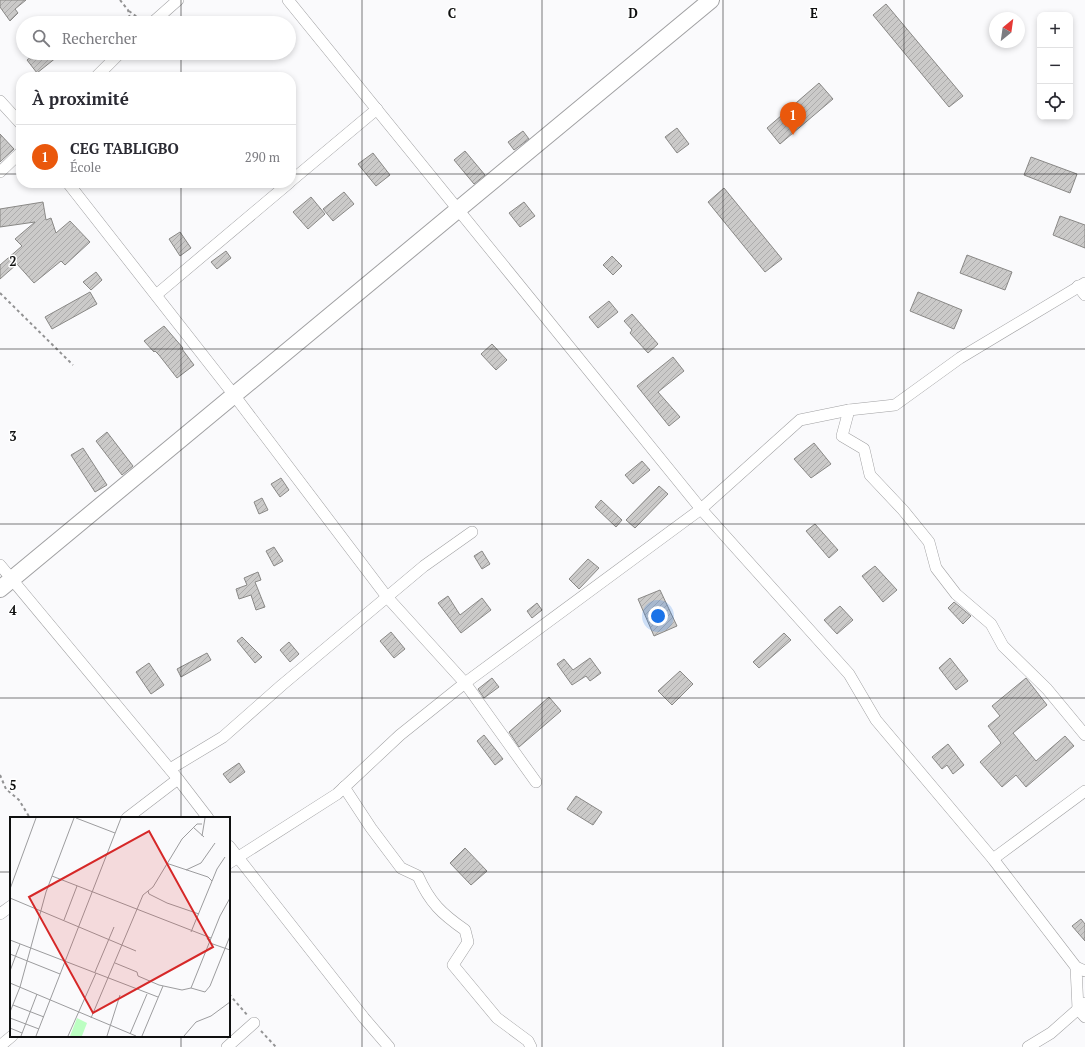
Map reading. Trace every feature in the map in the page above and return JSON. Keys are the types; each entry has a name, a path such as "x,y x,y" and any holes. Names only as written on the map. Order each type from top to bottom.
{"street":[{"path":"160,16 178,0"},
{"path":"288,0 701,509 849,674 876,720 993,859 1080,969 1083,1010 1051,1033 1028,1047"},
{"path":"6,584 711,0"},
{"path":"101,72 113,60"},
{"path":"0,101 16,119"},
{"path":"296,177 377,109"},
{"path":"0,172 16,157"},
{"path":"72,188 234,395 387,597 465,683 536,782"},
{"path":"156,295 283,188"},
{"path":"233,860 336,794 400,735 465,683 701,509 800,420 849,410 896,405 960,358 1083,288"},
{"path":"849,410 842,436 864,449 870,475 903,510 929,542 936,568 956,594 991,624 1003,646 1047,689 1085,735"},
{"path":"170,769 223,737 282,685 424,566 472,532"},
{"path":"0,565 6,584 170,769 207,817"},
{"path":"128,817 178,779"},
{"path":"344,787 371,828 401,868 418,876 426,894 445,916 466,930 468,942 453,965 497,1018 528,1042 531,1047"},
{"path":"993,859 1085,791"},
{"path":"230,850 233,860 389,1047"},
{"path":"0,914 10,907"},
{"path":"227,1047 254,1023"},
{"path":"0,1046 11,1037"}],"path":[{"path":"120,0 128,10 136,16"},
{"path":"128,10 129,16"},
{"path":"0,293 73,366"},
{"path":"0,775 6,789 19,800 29,817"}],"building":[{"path":"0,0 26,0 15,9 18,13 10,21 0,7"},
{"path":"886,4 963,96 949,107 873,15"},
{"path":"27,60 53,60 38,72 36,72"},
{"path":"819,83 833,99 780,144 767,128"},
{"path":"677,128 689,144 677,153 665,137"},
{"path":"523,131 529,139 514,150 508,142"},
{"path":"0,134 14,149 0,162"},
{"path":"465,151 485,175 474,184 454,160"},
{"path":"373,153 390,175 376,186 358,164"},
{"path":"1031,157 1077,174 1070,193 1024,175"},
{"path":"724,188 782,259 765,272 708,202"},
{"path":"344,192 354,204 333,221 323,209"},
{"path":"311,197 325,214 308,229 293,212"},
{"path":"43,202 46,220 51,218 56,233 70,221 90,242 65,265 61,261 34,283 17,264 0,279 0,265 22,246 15,239 35,222 0,227 0,209"},
{"path":"524,202 535,216 520,227 509,213"},
{"path":"1060,216 1085,225 1085,248 1053,235"},
{"path":"180,232 191,248 180,256 169,239"},
{"path":"226,251 231,258 217,269 211,262"},
{"path":"967,255 1012,272 1005,290 960,273"},
{"path":"612,256 622,266 613,275 603,265"},
{"path":"96,272 102,280 91,290 83,282"},
{"path":"90,292 97,304 52,329 45,317"},
{"path":"918,292 962,310 954,329 910,311"},
{"path":"609,301 618,312 598,328 589,317"},
{"path":"632,314 658,344 648,353 630,333 632,330 624,321"},
{"path":"164,326 183,348 182,349 194,365 177,378 159,355 155,351 154,352 144,341"},
{"path":"492,344 507,360 496,370 481,354"},
{"path":"673,357 684,371 658,392 680,417 669,426 637,386"},
{"path":"107,432 133,466 122,475 96,441"},
{"path":"814,443 831,464 811,478 794,459"},
{"path":"83,448 107,485 95,492 71,455"},
{"path":"642,461 650,470 633,484 625,475"},
{"path":"281,478 289,490 280,497 271,484"},
{"path":"659,486 668,494 635,528 626,520"},
{"path":"262,498 268,510 259,514 254,502"},
{"path":"601,500 622,520 616,527 595,507"},
{"path":"815,524 838,550 829,558 806,531"},
{"path":"274,547 283,561 274,566 266,551"},
{"path":"482,551 490,564 482,569 474,556"},
{"path":"588,559 599,568 579,589 569,579"},
{"path":"875,566 897,590 883,602 862,576"},
{"path":"258,572 261,580 255,582 265,607 256,610 251,595 239,599 236,589 247,585 244,578"},
{"path":"660,590 677,626 654,636 638,599"},
{"path":"448,596 460,615 482,598 491,610 461,633 438,603"},
{"path":"954,602 971,616 963,624 948,608"},
{"path":"537,603 542,610 532,618 527,611"},
{"path":"840,606 853,620 837,634 824,620"},
{"path":"391,632 405,649 394,658 380,641"},
{"path":"784,633 791,640 759,668 753,662"},
{"path":"242,637 262,657 255,663 237,641"},
{"path":"289,642 299,654 290,662 280,650"},
{"path":"207,653 211,660 181,677 177,669"},
{"path":"590,658 601,673 590,681 586,676 572,685 557,664 564,659 573,670"},
{"path":"950,658 968,681 956,690 939,668"},
{"path":"149,663 164,685 151,694 136,672"},
{"path":"680,671 693,684 672,705 658,691"},
{"path":"492,678 499,687 484,698 478,689"},
{"path":"1026,678 1047,705 1013,733 1036,761 1065,736 1074,746 1026,787 1016,775 1002,787 980,762 1001,743 988,726 1000,716 992,706"},
{"path":"549,697 561,711 519,747 509,732"},
{"path":"484,735 503,759 495,765 477,741"},
{"path":"948,744 964,765 953,774 947,765 942,769 932,757"},
{"path":"239,763 245,772 230,783 223,774"},
{"path":"576,796 602,812 593,825 567,809"},
{"path":"465,848 487,871 471,885 450,863"},
{"path":"1081,919 1085,924 1085,941 1072,926"}],"place":[{"name":"CEG TABLIGBO","path":"793,135"}]}
